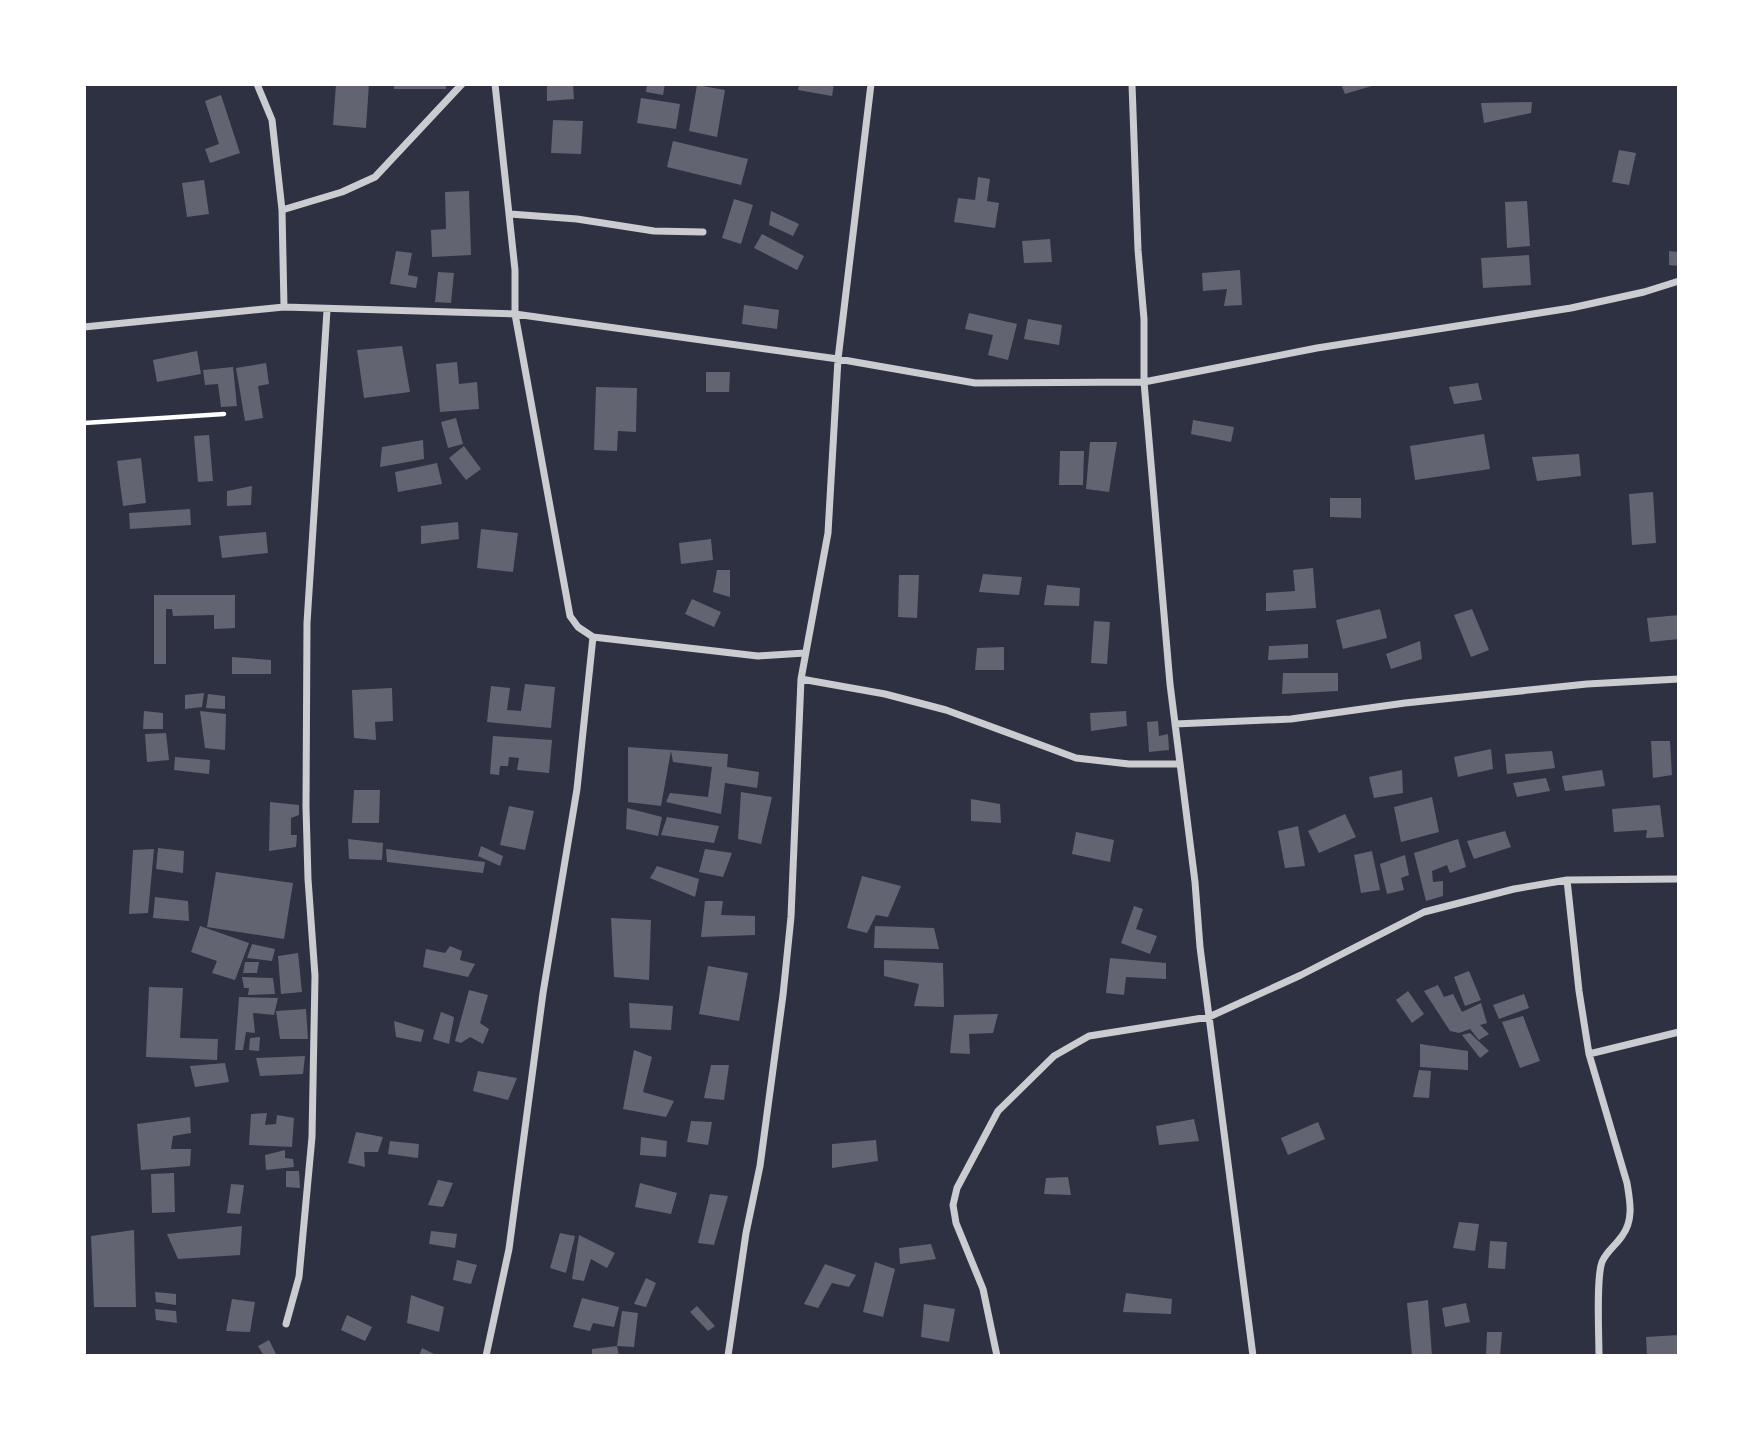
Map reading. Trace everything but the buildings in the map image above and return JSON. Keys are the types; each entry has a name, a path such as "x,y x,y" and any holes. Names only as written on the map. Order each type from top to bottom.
{"street":[{"path":"257,84 272,120 282,211 284,307"},
{"path":"282,211 342,192 375,177 462,84"},
{"path":"495,84 515,270 515,314 570,616 578,627 593,637 746,655 804,653"},
{"path":"728,1356 746,1233 760,1166 783,995 791,917 801,679 828,533 838,359 871,84"},
{"path":"1132,84 1138,250 1144,319 1144,382 1175,724 1209,1017 1254,1356"},
{"path":"510,214 577,219 654,231 703,232"},
{"path":"84,327 284,307 515,314 838,359 975,383 1144,382 1317,348 1571,308 1644,292 1679,281"},
{"path":"286,1324 299,1277 312,1138 315,976 306,807 307,623 327,310"},
{"path":"486,1356 509,1249 543,993 577,789 593,637"},
{"path":"801,679 885,694 946,710 1076,758 1129,764 1179,764"},
{"path":"1175,724 1291,719 1405,703 1587,684 1679,679"},
{"path":"997,1356 983,1289 956,1223 953,1205 957,1188 998,1111 1054,1056 1089,1036 1209,1017 1301,975 1424,912 1567,880 1679,879"},
{"path":"1567,880 1578,991 1589,1054 1627,1183 1630,1203 1630,1222 1602,1263 1599,1356"},
{"path":"1589,1054 1679,1032"}],"path":[{"path":"84,424 225,414"}]}
